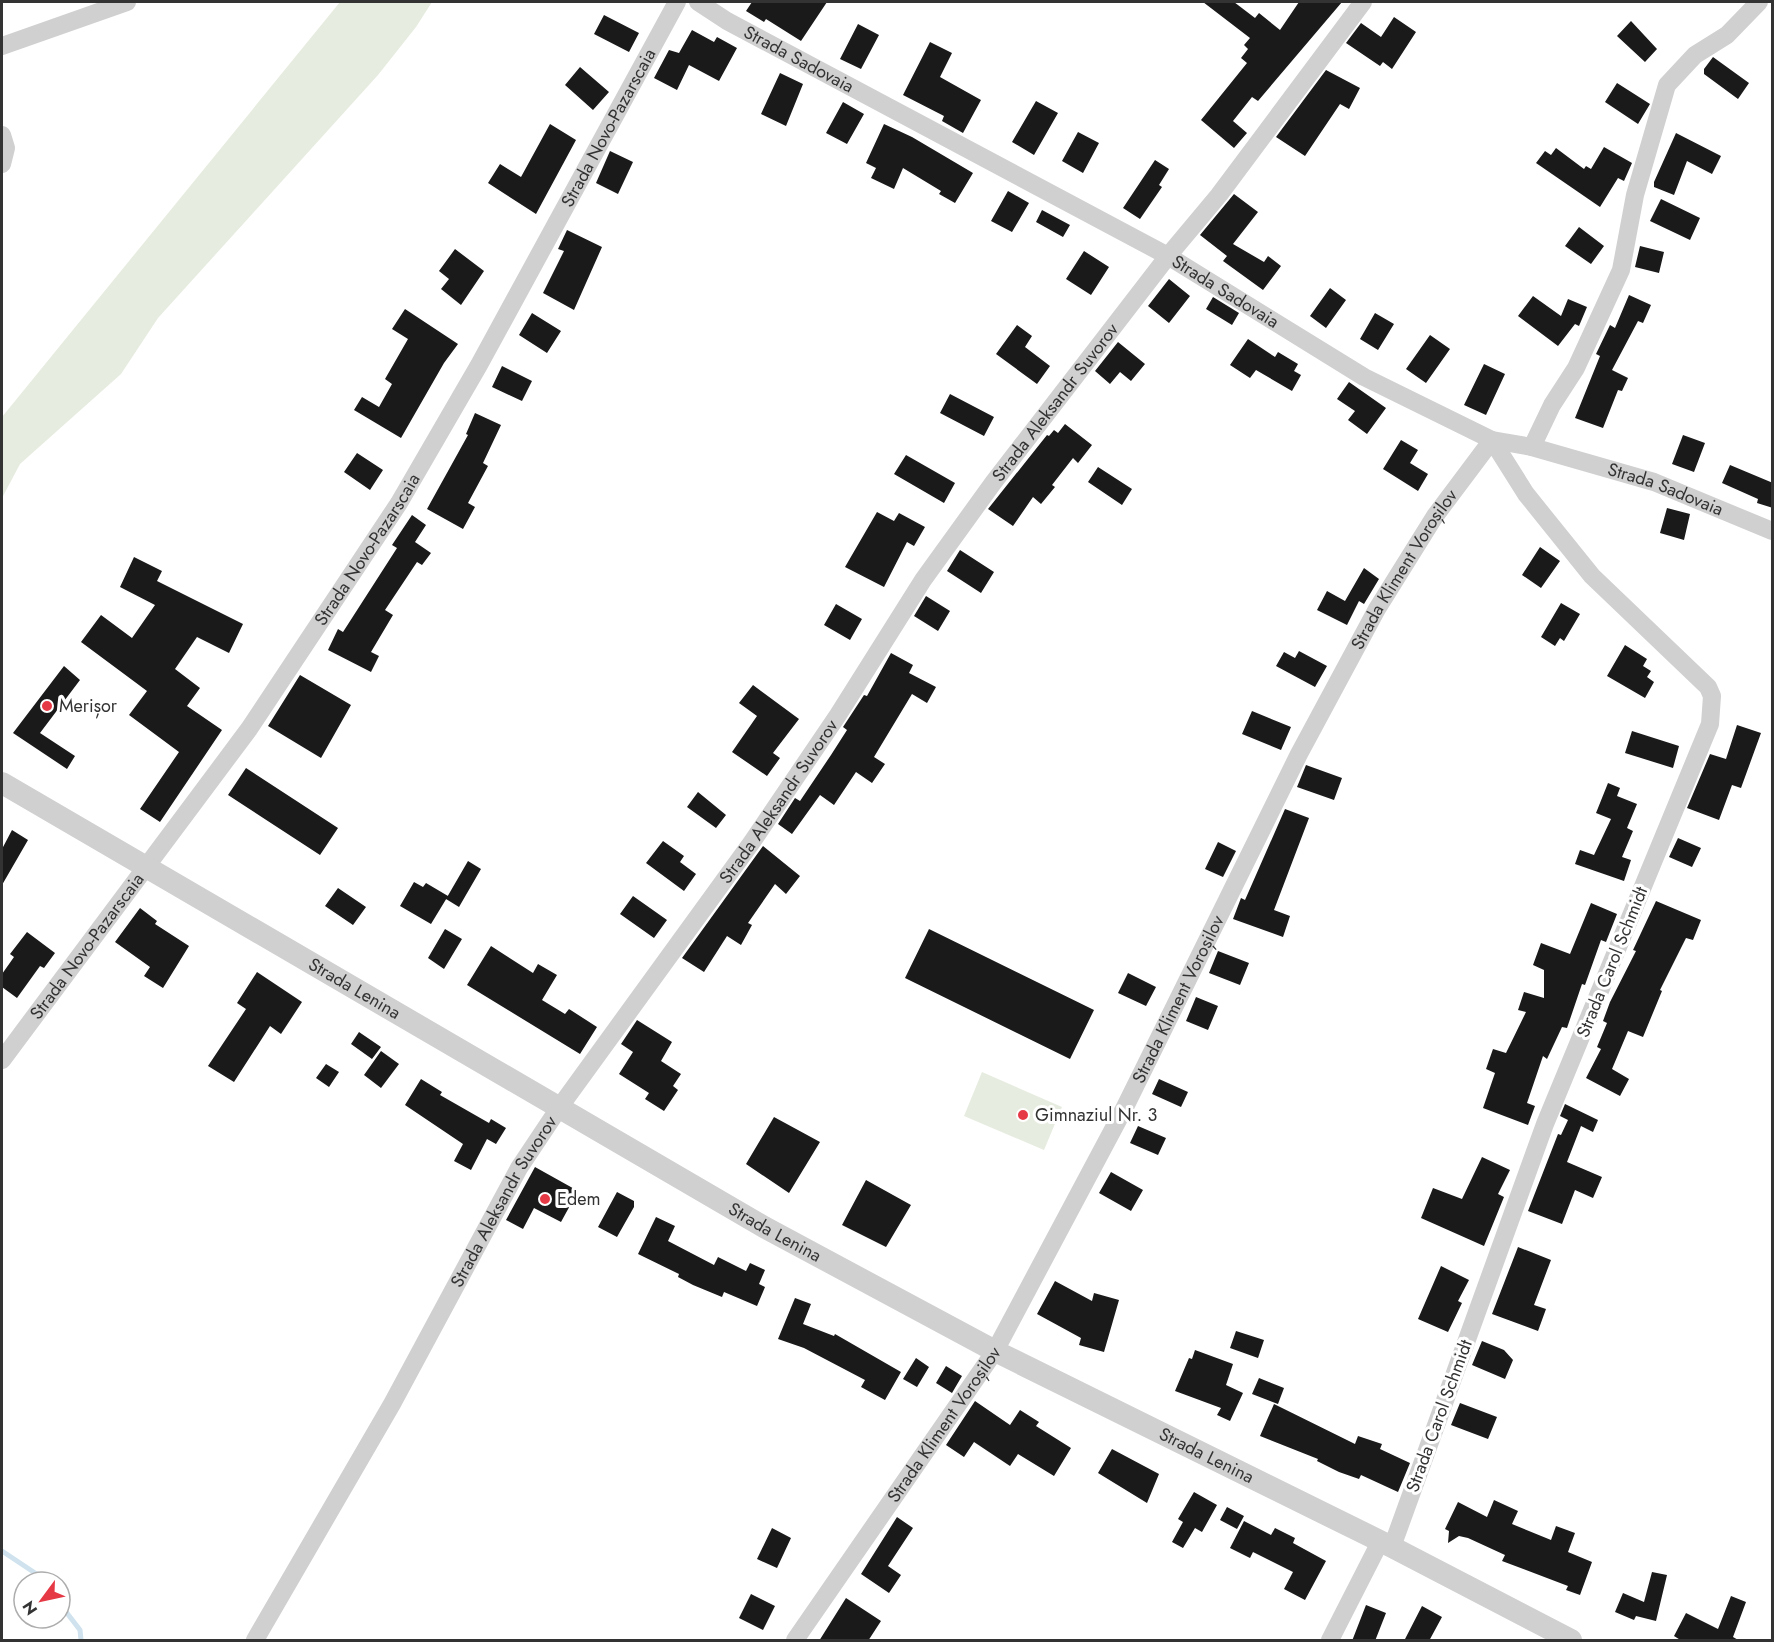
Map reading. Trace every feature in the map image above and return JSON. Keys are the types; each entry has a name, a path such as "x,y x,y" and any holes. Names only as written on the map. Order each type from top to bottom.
{"street":[{"path":"2,46 128,2"},
{"name":"Strada Novo-Pazarscaia","path":"2,1060 249,729 399,503 479,365 677,2"},
{"name":"Strada Sadovaia","path":"698,2 727,21 1168,256 1364,377 1492,440 1532,447 1654,482 1773,531"},
{"name":"Strada Aleksandr Suvorov","path":"255,1641 392,1404 519,1168 559,1108 752,842 838,715 924,580 986,493 1168,256 1219,195 1362,2"},
{"path":"1532,447 1552,405 1576,368 1621,270 1635,195 1668,85 1695,55 1727,35 1759,2"},
{"path":"2,135 6,148 2,164"},
{"name":"Strada Kliment Voroșilov","path":"795,1641 995,1351 1125,1107 1299,754 1377,609 1435,516 1492,440"},
{"name":"Strada Carol Schmidt","path":"1330,1641 1386,1545 1545,1124 1710,724 1712,696 1698,676 1592,576 1526,494 1492,440"},
{"name":"Strada Lenina","path":"2,783 764,1227 995,1351 1386,1545 1571,1641"}],"shaded area":[{"path":"340,2 432,2 416,27 378,75 158,318 121,374 20,464 2,498 2,417"},
{"path":"982,1072 1062,1107 1044,1150 964,1116"}],"building":[{"path":"752,2 827,2 801,41 766,19 764,22 746,11"},
{"path":"1203,2 1234,2 1255,18 1259,13 1280,30 1299,2 1342,2 1258,101 1252,97 1233,121 1247,133 1234,148 1201,120 1247,63 1241,58 1248,49 1244,45 1250,38"},
{"path":"604,15 639,33 629,52 594,34"},
{"path":"1394,17 1416,32 1392,69 1383,62 1380,66 1346,43 1361,23 1381,37"},
{"path":"1631,21 1657,49 1645,62 1617,36"},
{"path":"858,24 879,35 861,69 840,59"},
{"path":"692,30 714,42 717,37 737,48 719,81 689,65 677,90 654,78 669,50 679,53"},
{"path":"930,42 952,53 940,77 981,100 963,133 942,121 944,116 903,95"},
{"path":"1713,57 1749,83 1738,99 1704,74 1704,69"},
{"path":"580,67 609,92 593,110 565,85"},
{"path":"1326,70 1360,88 1349,109 1340,104 1305,156 1276,137"},
{"path":"780,73 803,84 786,126 761,114"},
{"path":"1617,83 1650,104 1638,124 1605,102"},
{"path":"1036,101 1058,113 1034,155 1012,142"},
{"path":"843,102 864,114 847,144 826,133"},
{"path":"550,124 576,140 536,214 488,183 500,164 521,177"},
{"path":"884,124 912,137 973,173 955,203 939,194 941,191 903,168 894,189 871,178 876,168 866,163"},
{"path":"1078,132 1099,143 1083,173 1062,161"},
{"path":"1676,133 1721,156 1712,174 1687,161 1674,195 1654,187 1654,182"},
{"path":"1604,147 1632,163 1624,181 1618,178 1600,207 1536,163 1545,151 1551,155 1556,148 1584,169 1586,166 1591,169"},
{"path":"610,151 633,162 618,194 596,183"},
{"path":"1155,160 1169,169 1159,185 1162,187 1140,219 1123,208"},
{"path":"1008,191 1029,203 1012,232 991,221"},
{"path":"1234,194 1258,212 1233,244 1264,262 1268,256 1281,266 1263,290 1223,261 1227,256 1200,235"},
{"path":"1661,199 1700,218 1690,240 1650,221"},
{"path":"1042,210 1070,225 1063,237 1036,222"},
{"path":"1579,227 1604,246 1591,264 1565,246"},
{"path":"567,230 602,247 574,310 543,293 564,251 558,249"},
{"path":"1640,246 1664,252 1659,273 1635,267"},
{"path":"455,249 484,271 461,305 441,289 449,279 439,271"},
{"path":"1084,251 1109,267 1091,295 1066,279"},
{"path":"1169,279 1190,296 1169,323 1148,306"},
{"path":"1330,288 1346,300 1326,328 1310,316"},
{"path":"1629,295 1651,305 1643,323 1638,321 1612,370 1628,378 1622,391 1618,390 1603,428 1575,418 1600,356 1596,354 1610,325 1615,328"},
{"path":"1533,296 1561,316 1568,299 1587,307 1579,326 1575,324 1558,346 1518,316"},
{"path":"1213,297 1239,313 1232,325 1206,309"},
{"path":"405,309 458,344 444,363 401,438 354,410 362,397 379,407 392,384 385,379 408,339 392,329"},
{"path":"532,313 561,331 547,353 519,335"},
{"path":"1375,313 1394,324 1378,350 1360,339"},
{"path":"1017,325 1032,336 1025,347 1050,366 1037,384 996,354"},
{"path":"1430,335 1450,349 1426,383 1406,369"},
{"path":"1248,339 1275,357 1278,352 1298,364 1294,371 1301,375 1292,391 1256,370 1250,378 1230,365"},
{"path":"1118,342 1145,364 1131,381 1120,372 1110,384 1095,371"},
{"path":"1484,364 1505,374 1486,415 1464,405"},
{"path":"502,366 532,381 522,401 492,387"},
{"path":"1349,382 1386,408 1367,434 1348,420 1355,411 1337,399"},
{"path":"950,394 994,417 984,436 940,413"},
{"path":"475,413 501,425 483,463 488,466 468,503 475,507 463,529 427,509 468,435 466,434"},
{"path":"1065,424 1092,445 1078,463 1073,458 1052,485 1055,487 1041,504 1033,497 1013,526 988,509 1047,435 1049,436 1054,430 1058,433"},
{"path":"1683,435 1705,443 1694,472 1672,464"},
{"path":"1401,440 1418,450 1410,463 1428,474 1418,491 1383,469"},
{"path":"357,453 383,470 370,490 344,472"},
{"path":"906,455 955,483 944,503 894,474"},
{"path":"1730,465 1773,483 1773,508 1757,503 1758,499 1722,483"},
{"path":"1098,467 1132,489 1122,505 1088,482"},
{"path":"1667,508 1690,514 1684,540 1660,533"},
{"path":"877,512 894,521 899,513 925,527 914,546 907,542 884,587 845,567"},
{"path":"412,515 426,525 415,542 431,553 422,565 417,562 385,610 393,615 371,652 379,656 371,672 328,650 338,629 343,632 397,548 392,545"},
{"path":"1540,547 1560,561 1541,588 1522,575"},
{"path":"960,550 994,572 981,593 947,571"},
{"path":"134,557 162,571 157,581 243,624 229,653 197,637 175,669 200,688 187,706 222,730 160,822 140,809 179,752 129,715 147,691 81,642 101,615 132,638 155,605 120,587"},
{"path":"1364,568 1379,579 1364,604 1359,601 1347,625 1317,610 1327,591 1345,601"},
{"path":"926,596 950,611 938,631 914,616"},
{"path":"1561,603 1580,614 1564,641 1560,638 1555,646 1541,637"},
{"path":"836,604 862,619 850,640 824,625"},
{"path":"1625,645 1647,659 1643,666 1651,671 1647,677 1654,682 1645,698 1607,676"},
{"path":"1299,651 1327,666 1315,687 1276,666 1284,652 1295,658"},
{"path":"891,653 913,665 909,673 936,687 927,703 912,694 874,757 885,764 872,783 856,772 834,805 820,795 792,834 778,824 795,798 800,801 831,755 847,730 843,727 864,695 867,696"},
{"name":"Merișor","path":"64,666 80,680 40,733 75,756 67,769 13,733"},
{"path":"300,675 351,705 321,758 268,726"},
{"path":"753,685 799,719 773,753 780,758 767,776 732,752 757,716 739,703"},
{"path":"1252,711 1291,727 1281,750 1242,734"},
{"path":"1737,725 1761,733 1741,788 1732,785 1719,820 1687,808 1710,754 1726,759"},
{"path":"1632,731 1679,746 1673,768 1625,753"},
{"path":"1306,765 1342,778 1334,800 1297,787"},
{"path":"246,768 338,828 320,855 228,795"},
{"path":"1608,783 1620,788 1617,796 1637,804 1627,828 1633,831 1622,857 1631,860 1624,881 1575,864 1580,850 1594,855 1611,819 1596,813"},
{"path":"698,792 726,815 716,828 687,807"},
{"path":"1285,809 1309,818 1274,910 1290,916 1283,937 1233,919 1241,898 1245,900"},
{"path":"12,830 28,840 2,885 2,849"},
{"path":"1678,838 1701,848 1692,867 1669,857"},
{"path":"663,841 684,856 680,862 696,874 684,891 646,863"},
{"path":"1218,842 1236,851 1223,877 1205,869"},
{"path":"763,846 800,876 786,894 775,884 748,923 752,925 741,945 727,936 704,972 682,958"},
{"path":"468,861 481,869 459,907 446,899"},
{"path":"414,882 423,887 426,883 448,896 431,924 400,906"},
{"path":"338,888 366,907 353,925 325,906"},
{"path":"633,896 667,920 654,938 620,914"},
{"path":"1656,901 1701,920 1693,940 1686,938 1660,990 1662,991 1643,1037 1628,1031 1612,1069 1629,1079 1620,1096 1586,1078 1601,1049 1597,1047 1607,1023 1603,1021 1610,1002 1636,951 1633,950"},
{"path":"1591,903 1617,914 1606,942 1601,940 1585,985 1582,984 1567,1028 1562,1027 1547,1059 1543,1056 1527,1103 1535,1106 1528,1125 1483,1108 1495,1073 1486,1069 1493,1049 1506,1053 1526,1012 1518,1010 1524,992 1544,998 1544,970 1533,965 1541,943 1570,954"},
{"path":"140,908 157,921 155,924 189,946 163,988 144,976 150,967 115,942"},
{"path":"445,929 462,939 444,969 428,958"},
{"path":"929,929 1094,1010 1070,1059 905,978"},
{"path":"27,932 55,953 44,968 40,966 17,998 2,987 2,974 14,957 10,954"},
{"path":"491,946 533,973 538,964 557,975 542,1000 565,1014 569,1009 597,1027 580,1054 467,985"},
{"path":"1218,951 1249,963 1240,985 1209,973"},
{"path":"257,972 302,1002 281,1034 270,1026 234,1082 208,1066 246,1009 237,1003"},
{"path":"1128,973 1156,987 1146,1006 1118,993"},
{"path":"1196,997 1218,1006 1208,1030 1186,1021"},
{"path":"637,1020 672,1042 661,1061 681,1074 673,1086 678,1090 664,1111 645,1099 649,1093 619,1074 633,1052 621,1044"},
{"path":"359,1032 381,1047 372,1059 351,1044"},
{"path":"381,1051 399,1064 381,1088 364,1075"},
{"path":"326,1064 339,1072 329,1087 316,1078"},
{"path":"421,1079 442,1092 440,1095 489,1123 491,1119 506,1128 496,1144 487,1139 471,1170 454,1161 463,1144 405,1105"},
{"path":"1159,1079 1188,1092 1181,1107 1152,1094"},
{"path":"1565,1104 1598,1120 1593,1132 1581,1126 1567,1162 1602,1177 1593,1198 1575,1190 1562,1224 1528,1211 1558,1134 1561,1135 1568,1120 1560,1116"},
{"path":"774,1117 820,1142 789,1193 746,1164"},
{"path":"1138,1126 1166,1138 1158,1155 1130,1143"},
{"path":"1482,1157 1510,1170 1498,1194 1504,1197 1484,1246 1421,1218 1433,1188 1462,1199"},
{"name":"Edem","path":"535,1167 578,1191 561,1222 534,1208 523,1229 506,1220"},
{"path":"1111,1172 1143,1190 1131,1211 1099,1193"},
{"path":"866,1180 911,1205 886,1247 842,1225"},
{"path":"617,1192 634,1201 634,1207 617,1237 598,1227"},
{"path":"656,1217 675,1226 668,1241 714,1265 718,1257 746,1271 750,1263 765,1270 759,1284 765,1287 757,1306 724,1292 722,1297 693,1285 678,1277 679,1274 638,1254"},
{"path":"1518,1247 1551,1260 1534,1305 1546,1309 1538,1331 1492,1314"},
{"path":"1441,1266 1469,1280 1458,1301 1462,1303 1448,1332 1418,1319"},
{"path":"1055,1281 1092,1301 1094,1293 1119,1300 1104,1352 1079,1345 1081,1338 1037,1314"},
{"path":"795,1298 811,1304 803,1324 834,1336 835,1334 901,1372 885,1400 861,1387 865,1380 804,1348 778,1339"},
{"path":"1236,1331 1264,1340 1258,1358 1230,1348"},
{"path":"1482,1341 1504,1350 1513,1360 1505,1379 1472,1365"},
{"path":"1195,1350 1233,1364 1226,1385 1243,1393 1230,1421 1217,1415 1221,1408 1175,1391 1189,1358 1192,1359"},
{"path":"916,1358 929,1367 917,1387 903,1379"},
{"path":"946,1366 962,1376 952,1393 936,1383"},
{"path":"1259,1378 1284,1388 1278,1404 1252,1394"},
{"path":"975,1401 1010,1425 1020,1410 1039,1422 1036,1426 1071,1448 1054,1476 1018,1454 1010,1466 974,1442 964,1457 946,1445"},
{"path":"1460,1403 1497,1417 1488,1439 1451,1425"},
{"path":"1274,1404 1355,1444 1358,1436 1382,1444 1380,1449 1410,1463 1398,1492 1361,1475 1359,1479 1339,1472 1317,1461 1318,1459 1260,1436"},
{"path":"1112,1449 1159,1474 1147,1503 1098,1473"},
{"path":"1194,1492 1217,1505 1202,1532 1195,1528 1183,1548 1172,1542 1183,1522 1178,1519"},
{"path":"1494,1500 1518,1511 1512,1524 1551,1540 1556,1526 1575,1533 1568,1552 1592,1562 1580,1595 1566,1590 1568,1586 1502,1561 1505,1555 1468,1538 1459,1536 1448,1543 1449,1531 1445,1529 1458,1502 1487,1517"},
{"path":"1227,1507 1244,1516 1237,1529 1220,1520"},
{"path":"897,1517 913,1528 888,1566 901,1575 889,1593 861,1574"},
{"path":"1244,1521 1271,1535 1275,1528 1295,1538 1293,1543 1326,1561 1305,1600 1284,1589 1293,1572 1253,1552 1250,1558 1230,1548"},
{"path":"772,1528 791,1538 777,1568 757,1559"},
{"path":"1652,1572 1667,1575 1656,1621 1636,1616 1634,1620 1615,1612 1623,1593 1644,1602"},
{"path":"751,1594 775,1606 763,1630 739,1618"},
{"path":"1731,1596 1746,1602 1733,1637 1740,1641 1682,1641 1674,1636 1686,1613 1718,1629"},
{"path":"846,1598 881,1621 868,1641 819,1641"},
{"path":"1366,1605 1386,1613 1375,1641 1352,1641"},
{"path":"1422,1606 1442,1617 1429,1641 1404,1641"}],"waterway":[{"path":"2,1551 30,1570"},
{"path":"72,1620 80,1630 81,1640"}],"place":[{"name":"Merișor","path":"47,706"},
{"name":"Gimnaziul Nr. 3","path":"1023,1115"},
{"name":"Edem","path":"545,1199"}]}
